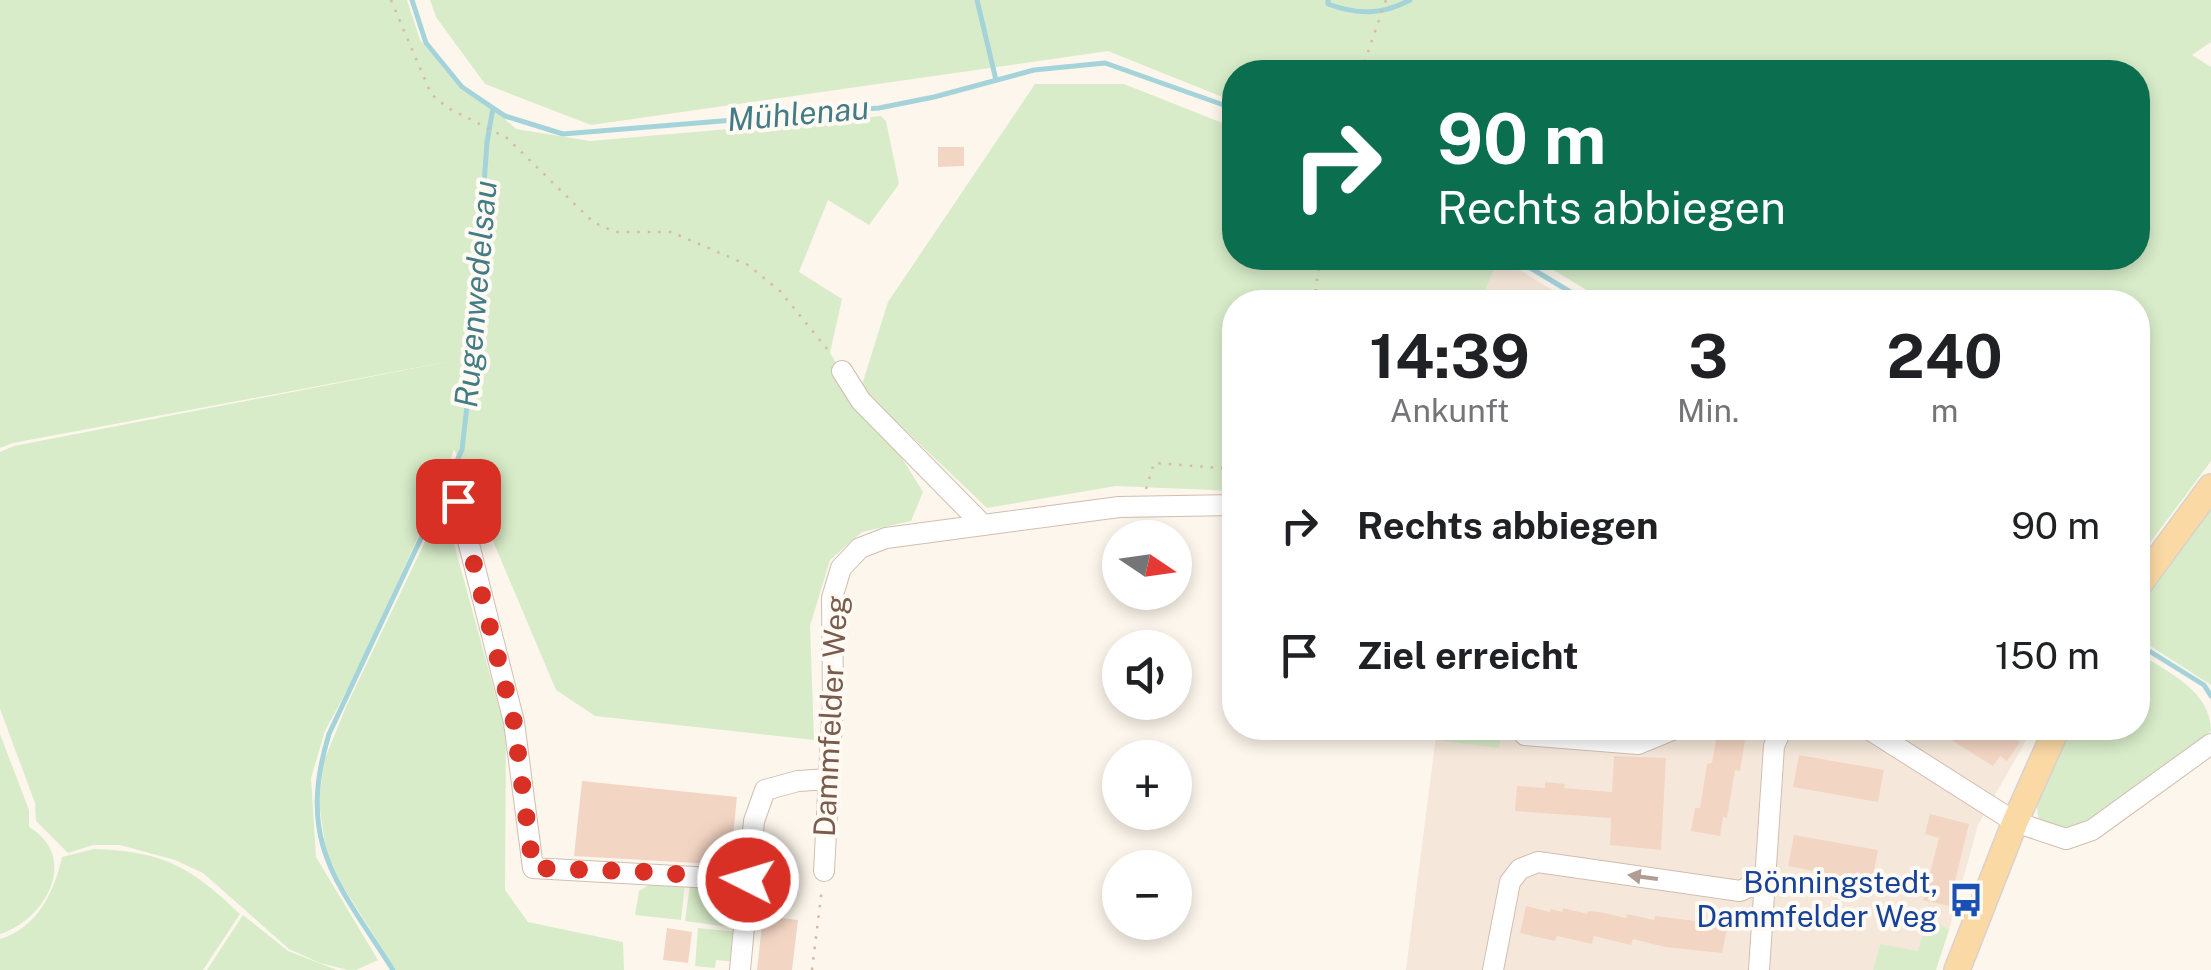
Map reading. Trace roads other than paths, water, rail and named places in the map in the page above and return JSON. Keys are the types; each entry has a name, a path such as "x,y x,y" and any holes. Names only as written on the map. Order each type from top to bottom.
{"main road":[{"path":"2150,570 2211,487"},
{"path":"1958,970 2015,822 2052,740"}],"street":[{"path":"842,371 861,401 982,524"},
{"path":"443,497 458,501 514,722 533,868 748,880"},
{"name":"Dammfelder Weg","path":"824,872 830,778 832,598 841,568 860,548 886,538 982,524 1141,506 1222,504"},
{"path":"1588,740 1638,744 1648,740"},
{"path":"1759,970 1777,740"},
{"path":"1886,740 2015,822 2059,845 2092,830 2211,744"},
{"path":"740,970 754,821 765,790 830,778"},
{"path":"1493,970 1510,882 1520,868 1538,862 1740,891 1755,884 1766,870"}],"waterway":[{"name":"Mühlenau","path":"412,0 426,43 462,87 505,116 563,134 879,108 1034,70 1105,63 1222,104"},
{"path":"977,0 996,80"},
{"path":"1328,0 1328,4 1360,12 1390,8 1410,0"},
{"name":"Rugenwedelsau","path":"443,490 462,450 493,108"},
{"name":"Mühlenau","path":"1534,270 1567,290"},
{"name":"Rugenwedelsau","path":"393,970 339,885 328,860 317,804 320,772 329,734 439,500"},
{"name":"Mühlenau","path":"2150,651 2204,685 2211,696"}],"place":[{"name":"Bönningstedt, Dammfelder Weg","path":"1966,900"}]}
